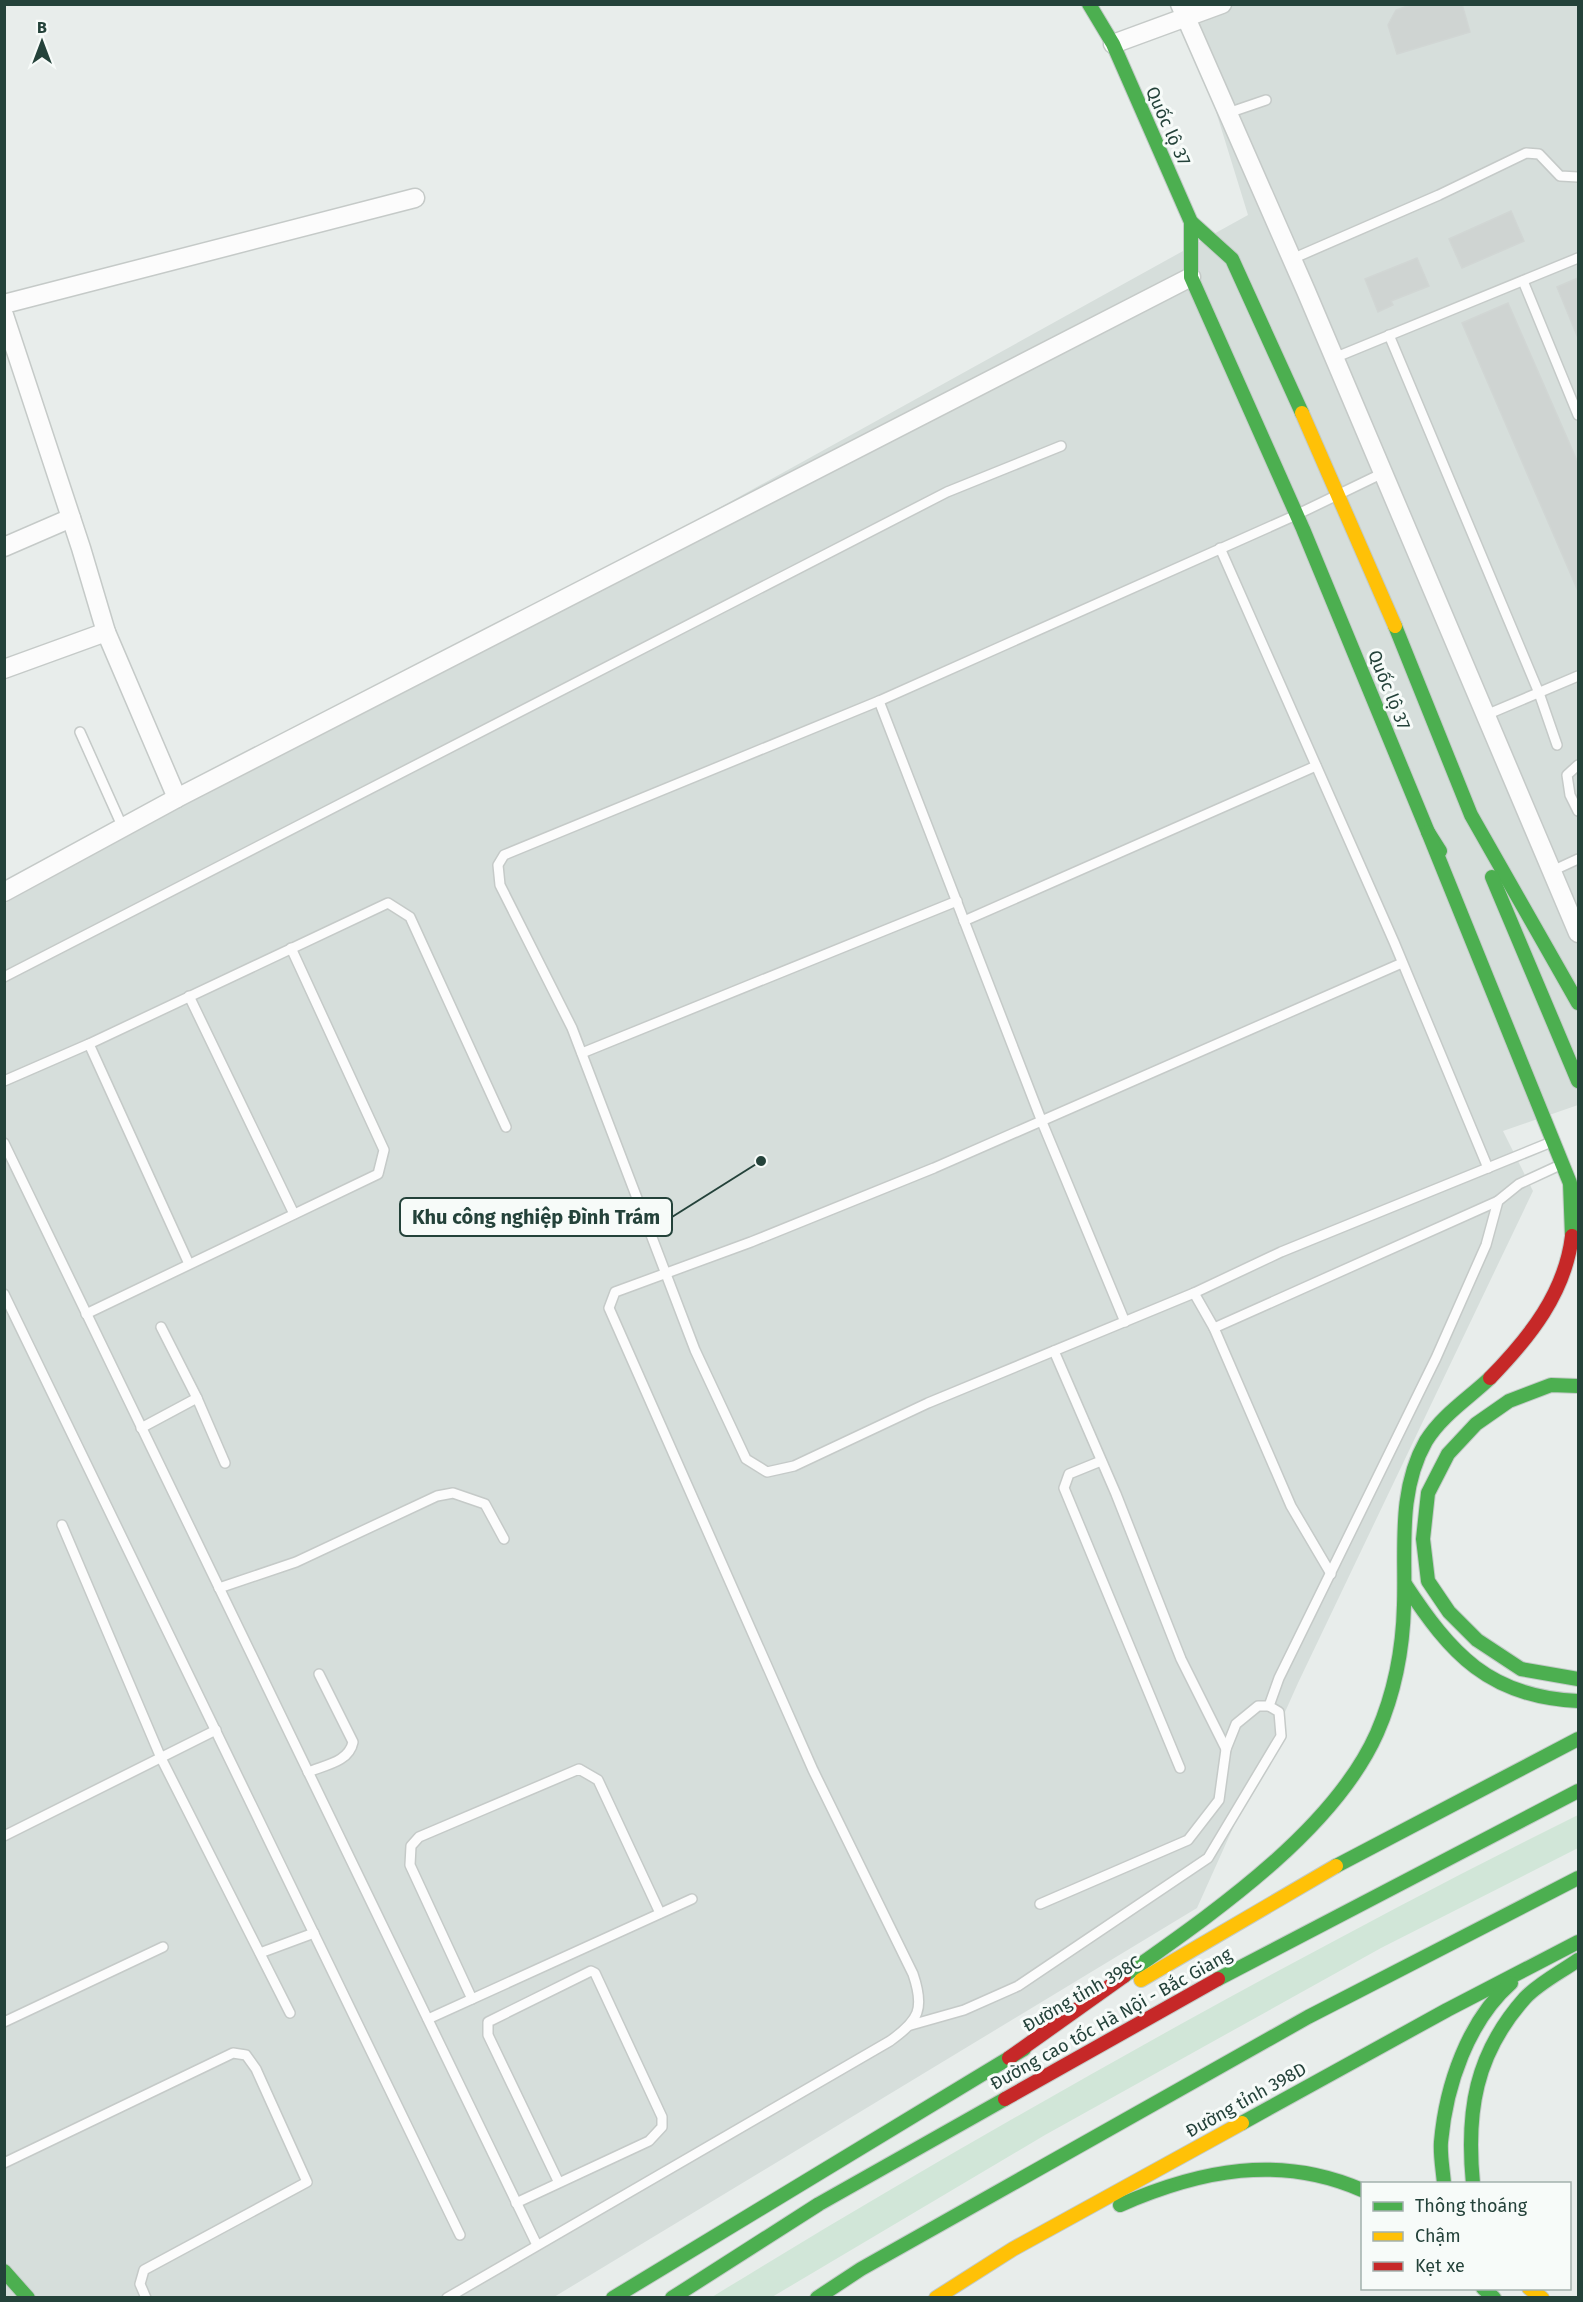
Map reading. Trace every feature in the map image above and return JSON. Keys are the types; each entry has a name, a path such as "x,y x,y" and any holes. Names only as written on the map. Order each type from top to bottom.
{"main road":[{"name":"Quốc lộ 37","path":"1089,4 1113,44 1191,222 1196,275 1428,832 1459,880 1574,1154"},
{"name":"Quốc lộ 37","path":"1110,15 1113,44"},
{"name":"Quốc lộ 37","path":"1191,222 1227,261 1339,494 1411,662 1471,815 1578,1003"},
{"path":"1471,815 1491,876 1578,1082"},
{"path":"1009,2058 1188,1930 1285,1853 1333,1801 1368,1752 1387,1701 1399,1657 1405,1584 1401,1536 1407,1487 1427,1441 1458,1406 1488,1380 1546,1313 1566,1271 1574,1228 1570,1184 1428,832"},
{"path":"1578,1386 1551,1385 1509,1401 1476,1424 1448,1454 1428,1493 1423,1539 1428,1581 1449,1612 1477,1640 1521,1669 1566,1680 1578,1679"},
{"path":"1405,1584 1428,1620 1455,1653 1505,1687 1562,1701 1578,1701"},
{"name":"Đường tỉnh 398C","path":"613,2298 1009,2058 1327,1871 1578,1739"},
{"name":"Đường cao tốc Hà Nội - Bắc Giang","path":"672,2298 819,2204 1270,1950 1578,1791"},
{"path":"817,2298 861,2270 1308,2017 1578,1878"},
{"name":"Đường tỉnh 398D","path":"936,2298 1085,2209 1447,2010 1578,1942"},
{"path":"1444,2182 1441,2142 1450,2089 1473,2032 1499,1991 1564,1949"},
{"path":"1473,2182 1469,2141 1474,2092 1495,2041 1526,1996 1578,1960"},
{"path":"950,2289 1129,2200 1203,2176 1273,2167 1345,2180 1361,2189"},
{"path":"4,2271 28,2298"}],"street":[{"path":"1113,44 1183,11 1222,4"},
{"path":"1183,11 1292,259 1578,933"},
{"path":"4,304 415,198"},
{"path":"4,892 177,798 1196,275"},
{"path":"4,315 106,632 177,798"},
{"path":"4,547 70,518"},
{"path":"4,669 106,632"}],"lane":[{"path":"1228,113 1266,100"},
{"path":"1292,259 1439,195 1526,153 1539,154 1560,176 1578,177"},
{"path":"1334,358 1578,258"},
{"path":"1523,281 1578,415"},
{"path":"1389,335 1539,693 1557,745"},
{"path":"4,977 947,492 1060,446"},
{"path":"1383,473 1296,515 879,701 504,855 498,865 500,885 572,1028 695,1350 746,1459 767,1472 794,1466 928,1403 1194,1293 1281,1252 1554,1141"},
{"path":"1220,548 1402,963 1488,1168"},
{"path":"1486,715 1578,676"},
{"path":"879,701 1042,1122 1125,1322"},
{"path":"81,732 123,828"},
{"path":"1578,765 1567,775 1567,784 1578,811"},
{"path":"964,921 1316,766"},
{"path":"1552,871 1578,859"},
{"path":"582,1053 957,901"},
{"path":"4,1081 89,1044 388,903 410,917 506,1126"},
{"path":"86,1314 378,1174 384,1150 291,948"},
{"path":"911,2025 918,2012 920,1994 913,1974 813,1770 609,1308 615,1292 762,1238 1042,1122 1402,963"},
{"path":"189,996 294,1214"},
{"path":"89,1044 189,1264"},
{"path":"4,1143 537,2245"},
{"path":"1214,1328 1498,1201 1520,1184 1563,1164"},
{"path":"1269,1706 1279,1678 1436,1358 1486,1245 1498,1201"},
{"path":"1194,1293 1214,1328 1291,1506 1331,1574"},
{"path":"4,1294 460,2235"},
{"path":"161,1327 197,1398 225,1463"},
{"path":"1054,1351 1181,1659 1227,1749"},
{"path":"141,1428 197,1398"},
{"path":"1101,1461 1069,1474 1064,1488 1180,1768"},
{"path":"219,1588 296,1562 436,1496 453,1493 485,1504 504,1539"},
{"path":"62,1525 161,1758 290,2013"},
{"path":"308,1772 344,1758 351,1751 353,1742 319,1674"},
{"path":"447,2298 890,2041 911,2025 964,2010 1018,1986 1208,1858 1281,1736 1279,1712 1269,1706 1258,1706 1236,1724 1227,1749 1219,1800 1188,1840 1040,1904"},
{"path":"4,1836 216,1730"},
{"path":"472,1999 410,1865 411,1846 419,1837 579,1769 587,1771 598,1780 660,1914"},
{"path":"428,2019 692,1899"},
{"path":"260,1953 314,1933"},
{"path":"4,2022 163,1947"},
{"path":"516,2202 559,2183 649,2141 662,2127 662,2117 595,1973 591,1971 488,2022 486,2026 488,2036 559,2183"},
{"path":"4,2163 233,2053 246,2055 256,2069 307,2182 144,2270 140,2284 146,2298"}],"shaded area":[{"path":"1183,5 1578,5 1578,1105 1503,1131 1533,1191 1298,1683 1197,1908 554,2297 5,2297 4,904 1248,215"}],"green space":[{"path":"1578,1815 1578,1848 1381,1948 1045,2135 772,2297 712,2297 945,2158 1181,2024 1378,1917"}],"building":[{"path":"1413,4 1462,4 1470,32 1397,54 1388,25 1396,10"},
{"path":"1511,211 1524,241 1462,268 1449,239"},
{"path":"1417,258 1429,286 1391,301 1393,305 1378,312 1365,279"},
{"path":"1578,278 1578,338 1557,287"},
{"path":"1508,303 1578,463 1578,591 1462,323"}],"traffic: fast":[{"path":"1089,4 1113,44 1191,222 1232,259 1302,413"},
{"path":"1191,222 1191,277 1303,529 1428,832 1440,851"},
{"path":"1395,626 1471,815 1578,1003"},
{"path":"1428,832 1570,1183 1572,1236"},
{"path":"1492,877 1578,1081"},
{"path":"1124,1976 1194,1926 1266,1869 1331,1804 1357,1769 1383,1718 1400,1654 1405,1522 1411,1480 1417,1460 1426,1441 1440,1423 1490,1378"},
{"path":"1578,1386 1551,1385 1509,1401 1476,1424 1448,1454 1428,1493 1423,1539 1428,1581 1449,1612 1477,1640 1521,1669 1578,1679"},
{"path":"1405,1584 1439,1631 1456,1651 1475,1667 1496,1681 1520,1691 1547,1698 1578,1701"},
{"path":"1336,1866 1578,1739"},
{"path":"1218,1979 1578,1791"},
{"path":"817,2298 861,2269 1308,2017 1578,1878"},
{"path":"1242,2123 1447,2010 1578,1942"},
{"path":"1473,2182 1471,2132 1473,2108 1485,2062 1508,2019 1525,1998 1578,1960"},
{"path":"1444,2182 1441,2142 1454,2077 1471,2035 1496,1998 1511,1983"},
{"path":"613,2298 1024,2049"},
{"path":"672,2298 819,2204 1005,2099"},
{"path":"1120,2205 1180,2183 1210,2175 1240,2171 1301,2172 1361,2190"},
{"path":"4,2271 28,2298"},
{"path":"1485,2290 1494,2298"}],"traffic: slow":[{"path":"1302,413 1395,626"},
{"path":"1141,1980 1336,1866"},
{"path":"936,2298 1013,2249 1242,2123"},
{"path":"1532,2290 1542,2298"}],"traffic: jam":[{"path":"1490,1378 1519,1347 1554,1295 1568,1257 1572,1236"},
{"path":"1009,2058 1124,1976"},
{"path":"1005,2099 1218,1979"}],"place":[{"name":"Khu công nghiệp Đình Trám","path":"761,1161"}]}
